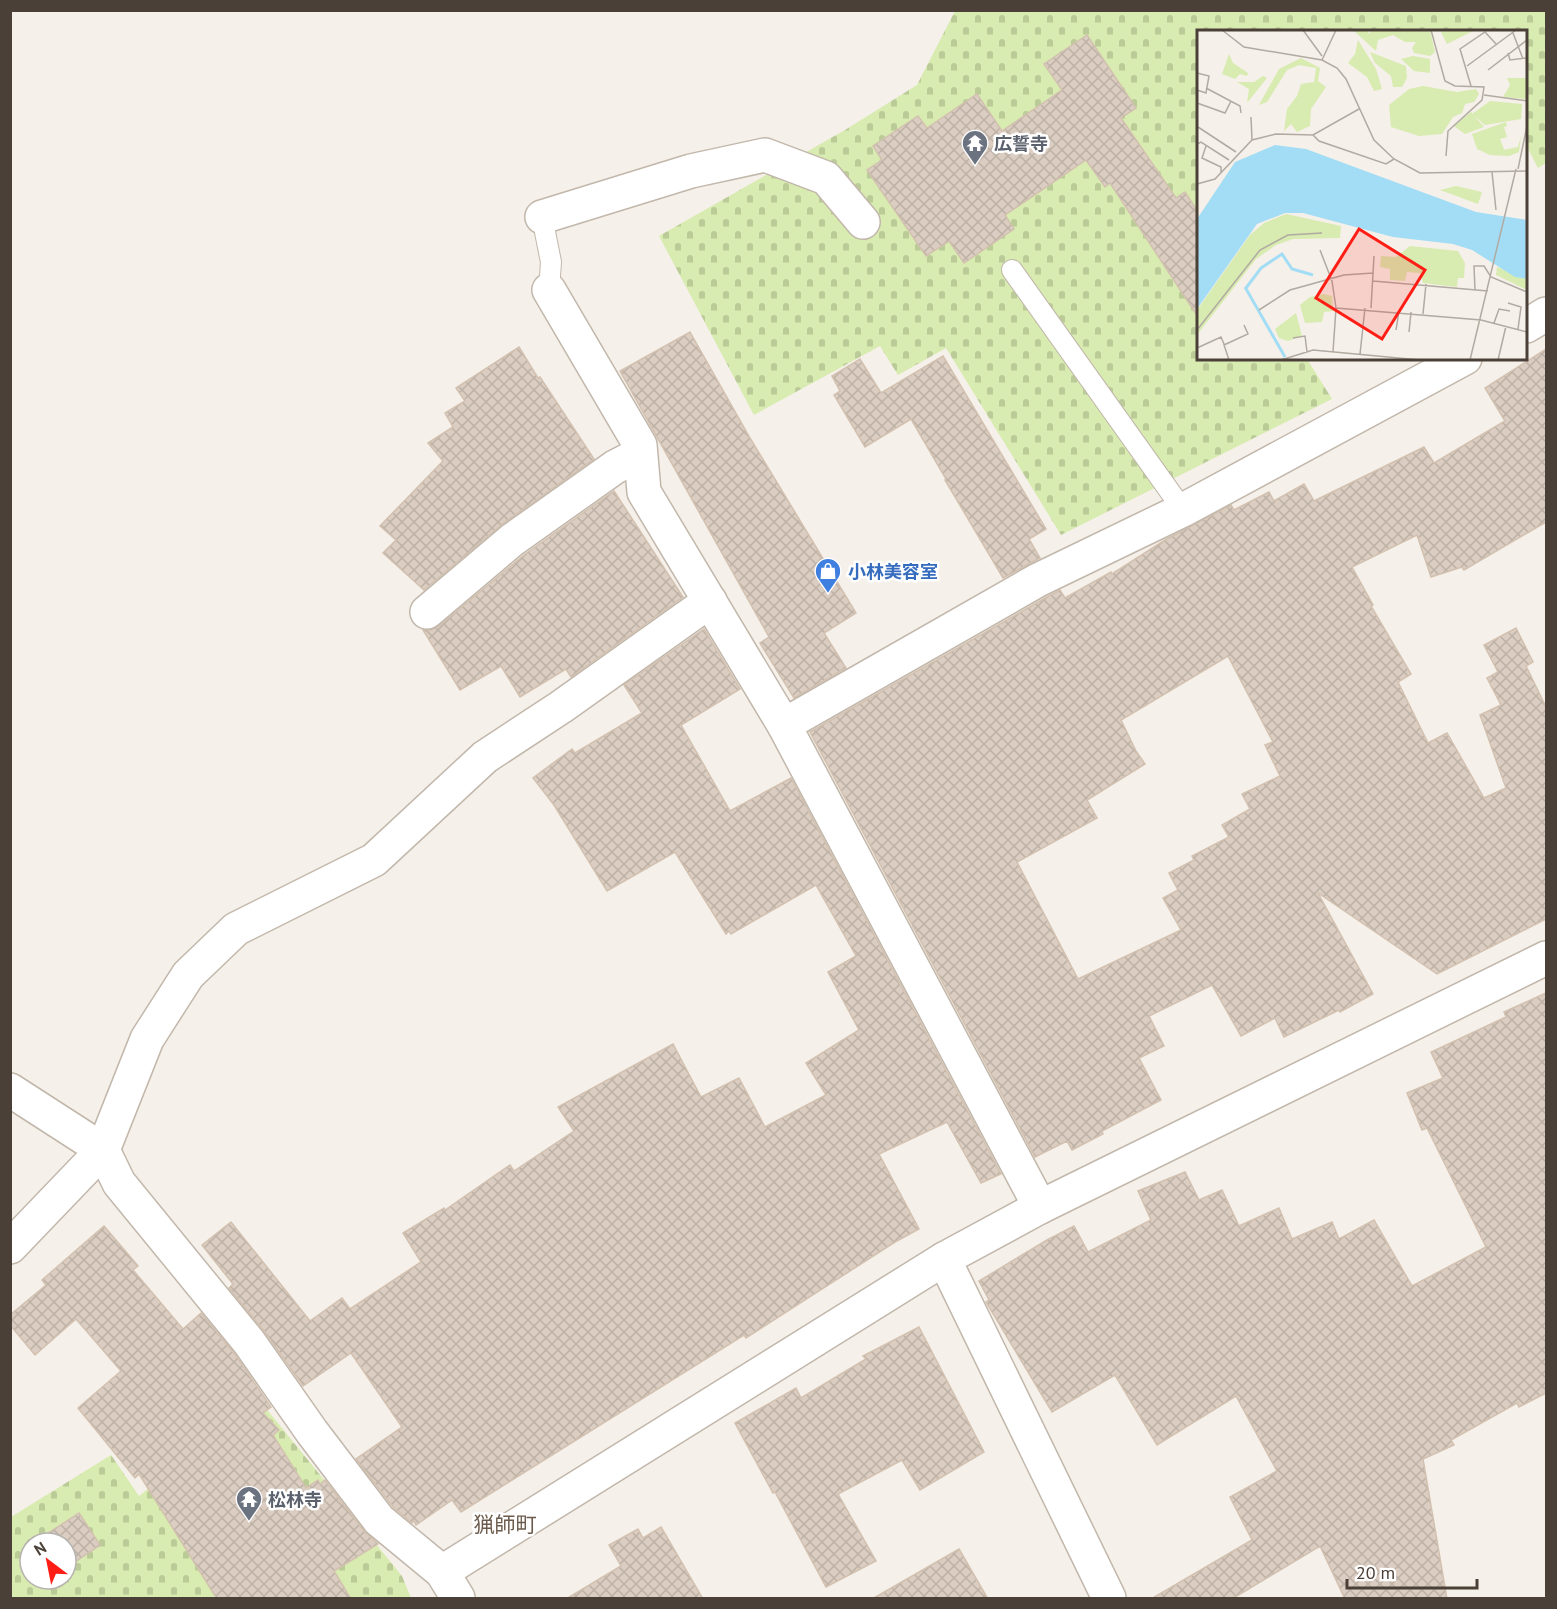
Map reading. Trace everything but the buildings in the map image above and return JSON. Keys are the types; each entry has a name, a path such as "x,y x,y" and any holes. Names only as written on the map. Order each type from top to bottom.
{"street":[{"path":"542,217 691,171 765,155 826,178 862,222"},
{"path":"549,290 640,445 644,492 784,725 1040,1207"},
{"path":"1527,325 1546,314"},
{"path":"784,725 1038,580 1184,510 1462,360"},
{"path":"428,612 512,540 615,467 640,454"},
{"path":"10,1247 103,1150 147,1039 188,975 236,929 374,860 485,757 561,707 710,601"},
{"path":"10,1090 103,1150 119,1183 249,1342 312,1432 379,1520 450,1585 944,1259 1040,1207 1543,969"},
{"path":"944,1259 1109,1599"}],"lane":[{"path":"542,217 551,262 549,290"},
{"path":"1012,270 1184,510"}],"green space":[{"path":"955,11 1546,11 1546,163 1538,168 1527,147 1527,30 1197,30 1197,360 1308,360 1332,399 1061,535 946,348 898,375 880,346 754,415 659,236 845,130 917,85"},
{"path":"260,1401 402,1576 411,1598 11,1598 11,1517 111,1455 139,1496"}],"place":[{"name":"広誓寺","path":"975,166"},
{"name":"小林美容室","path":"828,594"},
{"name":"松林寺","path":"249,1522"}],"district":[{"name":"猟師町","path":"505,1524"}]}
